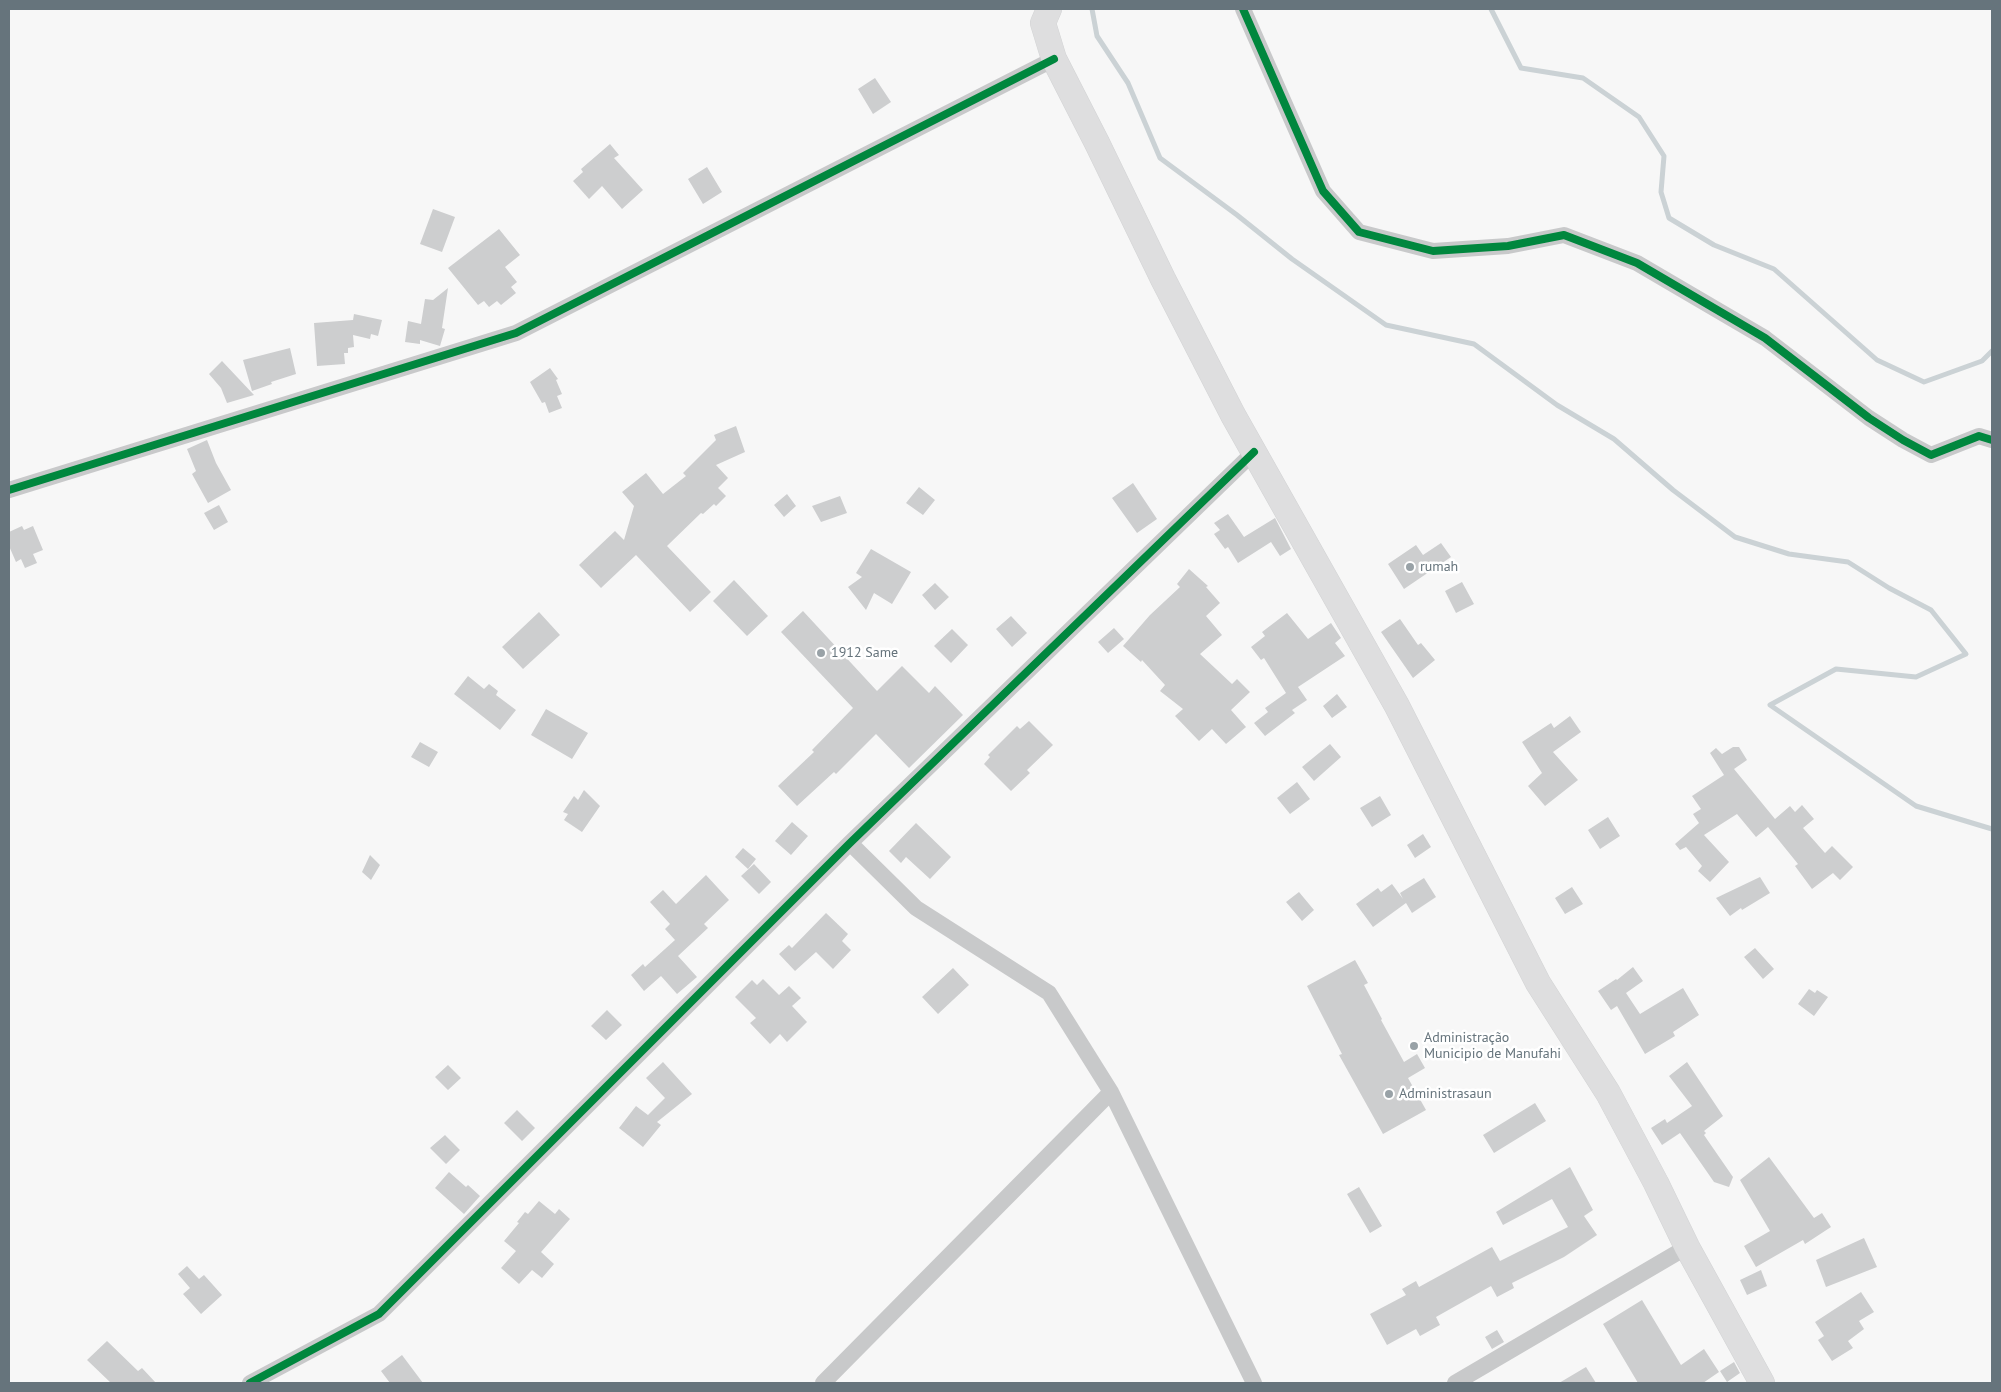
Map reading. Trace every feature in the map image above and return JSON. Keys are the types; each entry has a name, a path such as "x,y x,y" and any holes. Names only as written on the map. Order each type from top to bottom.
{"main road":[{"path":"1049,9 1043,23 1054,59 1098,143 1163,279 1254,452 1397,706 1538,983 1608,1093 1656,1183 1687,1247 1762,1383"}],"street":[{"path":"1243,9 1323,191 1359,232 1433,251 1508,246 1564,235 1637,263 1765,338 1869,418 1930,455 1979,436 1992,440"},
{"path":"9,490 516,333 1054,59"},
{"path":"250,1383 379,1314 850,843 1254,452"},
{"path":"850,843 916,908 1049,993 1111,1092 1254,1383"},
{"path":"823,1383 1111,1092"},
{"path":"1455,1383 1687,1247"}],"building":[{"path":"875,78 891,102 873,114 858,89"},
{"path":"610,144 619,155 614,158 643,190 622,209 602,186 589,199 573,181 583,172 581,169"},
{"path":"707,167 722,192 703,204 688,179"},
{"path":"433,209 455,217 442,252 420,244"},
{"path":"499,229 520,255 505,267 517,282 511,287 516,293 501,305 497,301 489,307 484,301 478,305 448,268"},
{"path":"448,288 442,328 445,329 440,346 420,340 420,344 405,342 408,321 421,324 425,299 433,300"},
{"path":"354,314 382,320 378,336 371,334 370,339 353,335 354,347 348,348 348,353 344,353 345,364 317,366 314,323 353,320"},
{"path":"290,348 296,374 271,382 272,384 252,391 243,360"},
{"path":"222,361 254,395 227,403 221,388 209,374"},
{"path":"550,368 558,379 556,380 562,394 557,396 562,408 549,413 545,402 542,403 530,382"},
{"path":"736,426 745,452 716,465 728,478 718,488 726,496 716,506 714,504 703,514 701,513 667,546 711,592 690,612 636,555 601,588 579,565 615,531 624,540 634,506 622,492 646,473 663,494 686,476 683,473 716,440 714,435"},
{"path":"207,440 216,463 231,490 208,503 192,474 196,471 187,449"},
{"path":"1133,483 1157,519 1137,533 1112,498"},
{"path":"919,487 935,500 923,515 906,503"},
{"path":"787,494 796,506 784,517 774,505"},
{"path":"840,496 847,513 821,522 812,506"},
{"path":"219,505 228,522 214,530 204,513"},
{"path":"1228,514 1244,537 1275,518 1291,549 1280,556 1271,542 1238,563 1228,547 1225,549 1214,534 1220,530 1214,523"},
{"path":"22,526 24,530 33,526 43,550 33,554 37,563 25,568 21,559 16,562 9,546 9,532"},
{"name":"rumah","path":"1441,543 1451,557 1404,589 1388,564 1416,545 1423,555"},
{"path":"871,549 911,572 892,604 874,593 866,610 848,587 862,577 856,573"},
{"path":"1189,569 1208,586 1206,587 1220,603 1206,616 1222,635 1200,654 1232,684 1237,679 1250,692 1231,710 1246,727 1226,744 1212,729 1199,741 1175,716 1183,709 1160,691 1165,685 1142,660 1141,662 1123,646 1150,615 1180,587 1177,584"},
{"path":"734,580 768,616 747,636 713,601"},
{"name":"rumah","path":"1462,582 1474,604 1456,613 1445,591"},
{"path":"935,583 949,597 935,610 922,595"},
{"path":"803,611 877,691 902,666 929,693 935,686 963,715 909,768 876,734 836,774 834,772 797,806 778,786 814,752 812,750 853,708 781,632"},
{"path":"539,612 560,635 523,669 502,647"},
{"path":"1287,613 1308,639 1331,623 1341,638 1335,643 1345,656 1298,687 1307,700 1292,710 1295,713 1265,736 1254,723 1268,712 1265,708 1286,693 1264,658 1261,660 1251,647 1265,636 1262,632"},
{"path":"1011,616 1027,633 1012,647 996,629"},
{"path":"1400,619 1418,645 1421,643 1435,660 1413,678 1381,632"},
{"path":"1114,628 1124,639 1108,653 1098,642"},
{"path":"952,629 968,645 951,663 934,646"},
{"path":"468,676 484,689 489,684 498,691 496,695 516,710 500,730 454,694"},
{"path":"1337,694 1347,707 1332,718 1323,706"},
{"path":"546,709 588,733 572,759 531,735"},
{"path":"1570,716 1581,732 1553,752 1578,780 1545,806 1528,786 1542,773 1522,742 1551,723 1554,728"},
{"path":"1029,721 1053,745 1027,770 1030,773 1011,791 984,764 990,757 988,755 1017,726 1020,729"},
{"path":"420,742 438,752 429,767 411,757"},
{"path":"1330,744 1341,757 1314,781 1302,767"},
{"path":"1733,747 1739,747 1747,760 1734,769 1775,819 1790,806 1795,812 1802,805 1814,819 1803,828 1825,853 1832,846 1853,867 1840,880 1833,873 1812,889 1795,866 1798,864 1768,827 1756,837 1737,814 1704,835 1729,862 1710,882 1698,871 1702,866 1686,847 1680,850 1675,844 1699,823 1693,814 1701,809 1692,796 1724,775 1710,753 1716,748 1722,754"},
{"path":"1297,782 1310,799 1290,814 1277,798"},
{"path":"584,790 600,806 582,832 564,820 568,814 563,812 574,796 578,800"},
{"path":"1380,796 1391,815 1372,827 1360,808"},
{"path":"1608,817 1620,836 1600,849 1588,830"},
{"path":"792,822 808,836 791,855 775,841"},
{"path":"916,823 951,857 930,879 906,857 901,863 889,851"},
{"path":"1423,834 1431,847 1415,858 1407,845"},
{"path":"743,848 756,859 748,869 735,857"},
{"path":"370,855 380,865 371,880 362,872"},
{"path":"754,864 771,882 759,894 741,876"},
{"path":"706,875 729,900 704,924 708,928 678,956 697,977 677,994 661,976 644,991 631,975 643,964 645,967 675,940 665,929 670,924 650,902 663,890 676,904"},
{"path":"1760,877 1770,893 1730,916 1716,898"},
{"path":"1424,878 1436,897 1412,913 1406,903 1373,927 1356,904 1378,888 1381,892 1392,884 1403,899 1400,893"},
{"path":"1572,887 1583,904 1565,914 1555,898"},
{"path":"1299,892 1314,910 1302,921 1286,902"},
{"path":"826,913 848,934 842,941 851,950 833,969 816,952 795,971 779,954 789,945 792,948"},
{"path":"1755,948 1774,969 1763,979 1744,957"},
{"path":"1355,960 1368,983 1364,985 1404,1062 1417,1054 1425,1068 1408,1078 1426,1110 1383,1134 1339,1055 1342,1054 1307,986"},
{"path":"1633,967 1643,981 1626,993 1640,1014 1683,988 1699,1015 1673,1032 1675,1036 1645,1054 1617,1006 1611,1010 1598,991 1617,980"},
{"path":"953,968 969,985 938,1014 922,997"},
{"path":"763,979 779,995 789,986 801,998 792,1006 807,1022 787,1042 780,1034 770,1044 750,1023 756,1018 735,997 752,980 757,985"},
{"path":"1809,989 1815,993 1817,990 1828,997 1814,1016 1798,1004"},
{"path":"607,1010 622,1025 606,1040 591,1026"},
{"path":"663,1062 692,1094 657,1122 661,1125 643,1147 619,1128 636,1106 648,1115 665,1098 646,1078"},
{"path":"1687,1062 1723,1116 1704,1131 1706,1133 1704,1135 1733,1177 1729,1187 1714,1182 1680,1133 1662,1145 1651,1128 1665,1119 1667,1123 1692,1106 1669,1076"},
{"path":"448,1065 461,1078 448,1090 435,1077"},
{"path":"1535,1103 1546,1121 1494,1153 1483,1135"},
{"path":"517,1110 535,1128 522,1141 504,1123"},
{"path":"445,1135 460,1150 446,1164 430,1148"},
{"path":"1769,1157 1814,1218 1822,1213 1831,1227 1805,1244 1803,1240 1756,1267 1744,1246 1770,1231 1740,1180"},
{"path":"1570,1167 1593,1210 1584,1216 1597,1235 1564,1257 1512,1283 1514,1288 1497,1297 1491,1286 1436,1317 1440,1325 1420,1336 1416,1329 1387,1345 1370,1314 1406,1295 1402,1289 1416,1281 1419,1287 1492,1247 1500,1261 1568,1227 1552,1199 1503,1225 1496,1212"},
{"path":"449,1172 480,1196 464,1214 435,1188"},
{"path":"1359,1187 1382,1226 1370,1233 1347,1194"},
{"path":"539,1201 555,1214 559,1209 570,1219 541,1252 554,1264 542,1278 532,1270 519,1284 501,1268 516,1251 504,1241 519,1223 517,1222 525,1212 528,1214"},
{"path":"1864,1238 1877,1267 1826,1287 1816,1260"},
{"path":"187,1266 199,1279 204,1275 222,1295 201,1314 183,1294 190,1288 178,1274"},
{"path":"1761,1270 1767,1286 1747,1295 1740,1280"},
{"path":"1861,1292 1874,1312 1859,1321 1864,1329 1848,1341 1853,1348 1832,1361 1818,1340 1824,1336 1815,1322"},
{"path":"1642,1300 1681,1365 1704,1349 1719,1372 1703,1383 1638,1383 1603,1324"},
{"path":"1497,1330 1504,1342 1492,1349 1485,1337"},
{"path":"107,1341 138,1371 142,1368 156,1383 111,1383 87,1360"},
{"path":"402,1355 423,1383 390,1383 381,1371"},
{"path":"1734,1362 1740,1373 1727,1382 1720,1371"},
{"path":"1586,1367 1596,1383 1559,1383"}],"waterway":[{"path":"1092,9 1097,36 1128,83 1160,158 1237,215 1292,259 1386,325 1474,344 1557,405 1614,439 1673,490 1735,537 1789,554 1848,562 1889,588 1931,610 1966,654 1916,677 1836,669 1770,705 1916,806 1992,829"},
{"path":"1491,9 1521,68 1583,78 1639,117 1664,156 1661,192 1669,218 1714,245 1774,269 1877,360 1924,382 1982,361 1992,351"}],"cycle path":[{"path":"1243,9 1323,191 1359,232 1433,251 1508,246 1564,235 1637,263 1765,338 1869,418 1931,455 1979,436 1992,440"},
{"path":"9,490 516,333 1054,59"},
{"path":"250,1383 379,1314 850,843 1254,452"}],"place":[{"name":"rumah","path":"1410,567"},
{"name":"1912 Same","path":"821,653"},
{"name":"Administração Municipio de Manufahi","path":"1414,1046"},
{"name":"Administrasaun","path":"1389,1094"}]}
